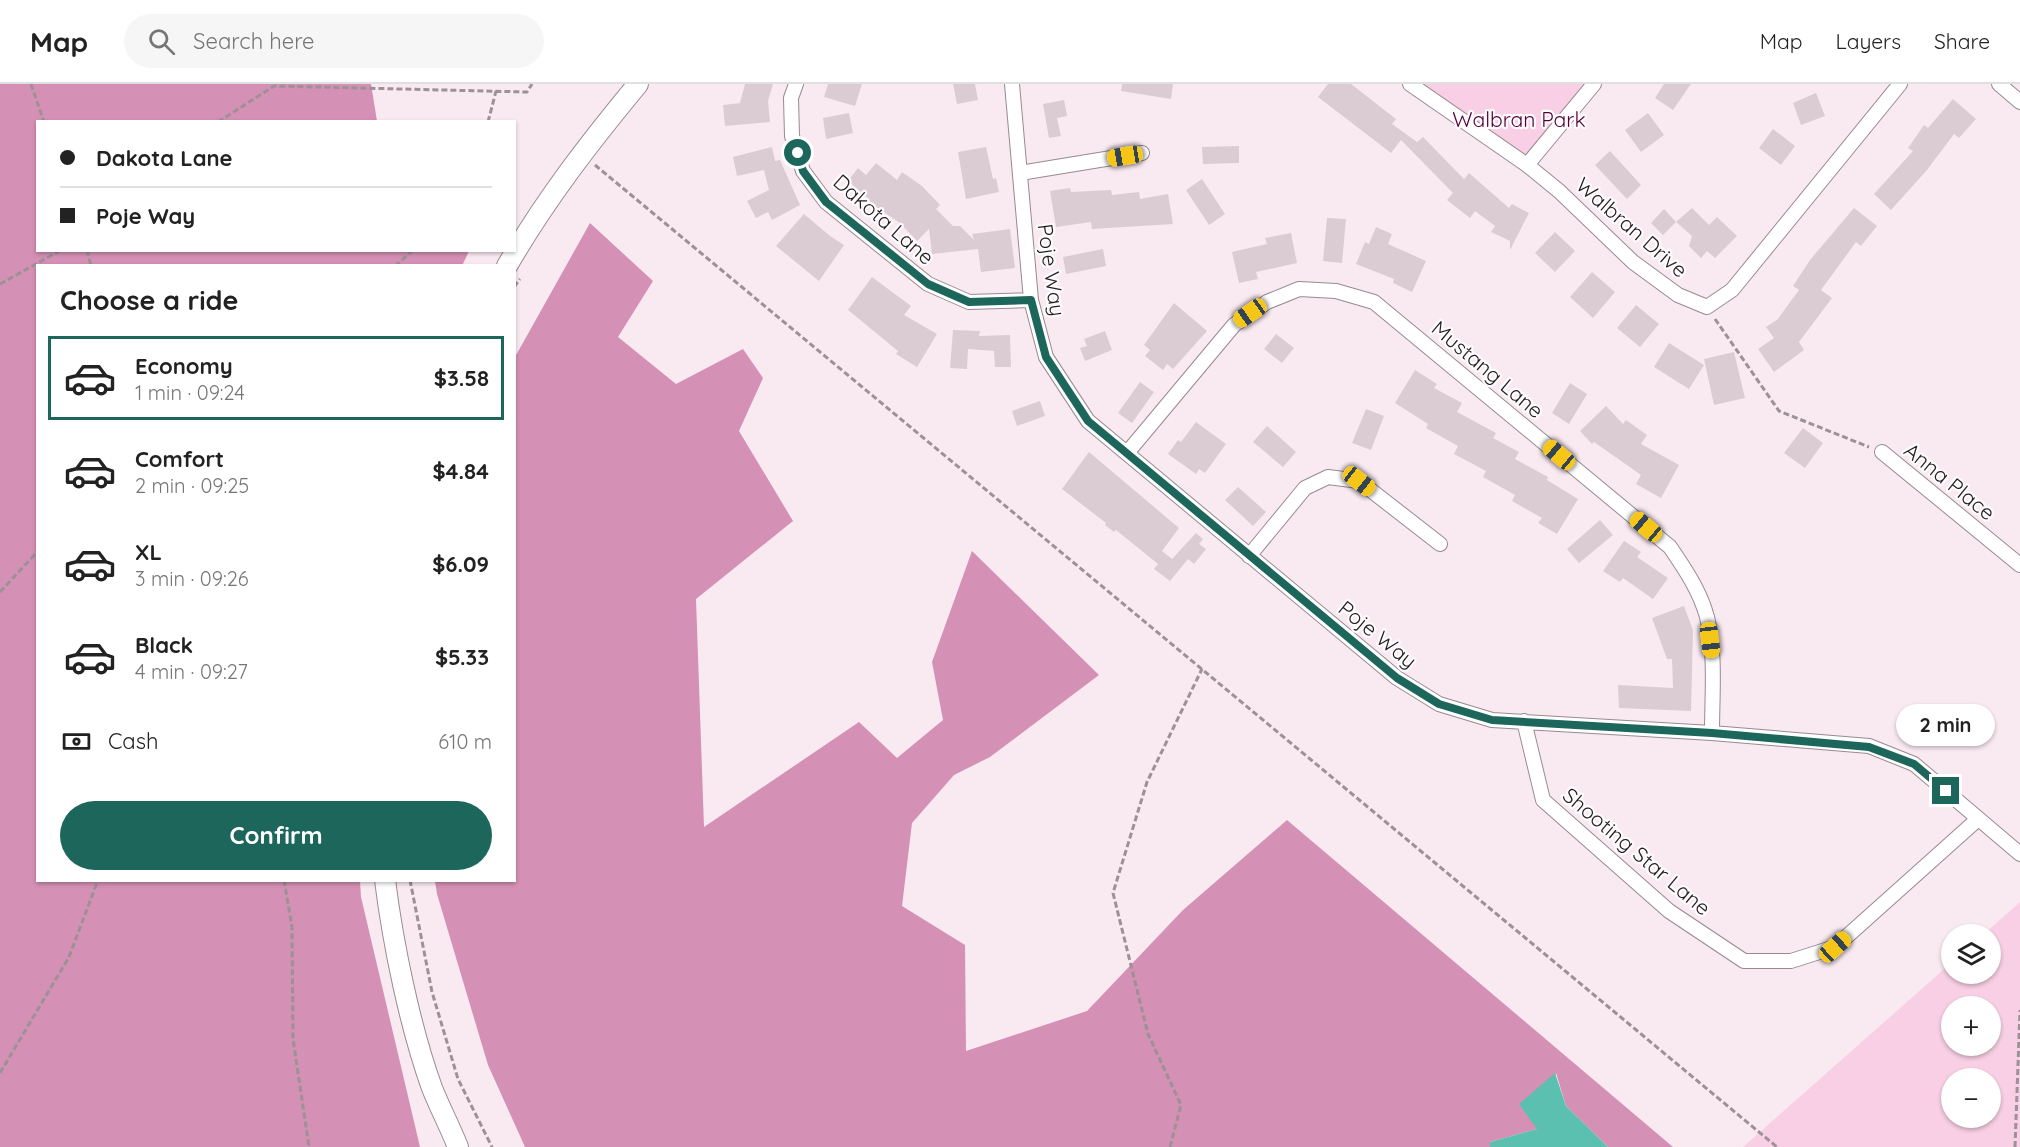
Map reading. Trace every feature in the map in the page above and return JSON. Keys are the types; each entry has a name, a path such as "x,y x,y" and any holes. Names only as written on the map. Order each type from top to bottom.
{"main road":[{"path":"516,250 533,220 565,176 638,84"},
{"path":"385,882 390,918 414,1022 432,1087 458,1147"}],"street":[{"name":"Dakota Lane","path":"796,84 791,98 792,136 803,171 826,202 928,284 969,302 1031,300"},
{"name":"Poje Way","path":"1012,84 1031,300 1046,357 1088,421 1397,678 1439,704 1492,720 1712,733 1869,747 1914,764 2020,854"},
{"name":"Walbran Drive","path":"1410,84 1527,165 1559,191 1634,262 1678,296 1707,307"},
{"path":"1527,165 1594,84"},
{"path":"1707,307 1732,290 1900,84"},
{"path":"1999,84 2020,102"},
{"path":"1020,173 1142,153"},
{"name":"Mustang Lane","path":"1127,453 1233,325 1266,302 1299,289 1336,291 1374,302 1670,547 1694,583 1707,617 1713,663 1712,733"},
{"name":"Anna Place","path":"1882,452 2020,565"},
{"path":"1249,556 1305,488 1328,477 1359,481 1440,544"},
{"name":"Shooting Star Lane","path":"1524,722 1543,800 1669,911 1744,961 1791,961 1835,947 1978,819"}],"path":[{"path":"31,84 43,120"},
{"path":"221,120 274,87 527,92 532,84"},
{"path":"489,120 496,91"},
{"path":"593,164 1777,1147"},
{"path":"0,284 57,252"},
{"path":"397,264 411,252"},
{"path":"1707,307 1779,411 1882,452"},
{"path":"0,592 36,552"},
{"path":"1170,1147 1181,1105 1148,1034 1113,893 1147,782 1202,669"},
{"path":"0,1073 69,957 97,882"},
{"path":"284,882 292,927 293,1039 309,1147"},
{"path":"410,882 432,992 458,1079 492,1147"},
{"path":"2015,1147 2020,1010"}],"green space":[{"name":"Walbran Park","path":"1410,84 1594,84 1527,165"},
{"path":"2020,902 2020,1147 1743,1147 1941,972 1941,984 2001,984 2001,924 1995,924"}],"shaded area":[{"path":"0,84 371,84 377,120 36,120 36,252 469,252 463,264 36,264 36,882 360,882 361,897 420,1147 0,1147"},
{"path":"590,223 653,281 618,337 676,384 743,349 763,378 739,431 793,521 696,599 704,827 859,722 897,758 943,720 932,662 972,551 1099,675 990,757 954,775 912,823 902,906 965,945 966,1051 1087,1011 1183,910 1287,820 1673,1147 1608,1147 1566,1106 1556,1073 1537,1129 1490,1142 1490,1147 525,1147 488,1065 435,882 516,882 516,355"},
{"path":"1555,1073 1566,1106 1608,1147 1490,1147 1490,1142 1537,1129 1519,1104"}],"building":[{"path":"745,84 773,84 768,101 770,122 725,126 723,105 740,103"},
{"path":"828,84 862,84 855,106 824,97"},
{"path":"953,84 975,84 978,100 957,104"},
{"path":"1122,84 1173,84 1171,99 1121,91"},
{"path":"1328,84 1351,84 1396,119 1392,124 1417,142 1423,137 1464,179 1469,173 1509,208 1512,204 1529,213 1510,250 1510,241 1491,232 1495,226 1475,211 1470,218 1447,200 1453,193 1401,140 1391,153 1318,97"},
{"path":"1664,84 1691,84 1673,110 1655,98"},
{"path":"1816,93 1825,116 1801,125 1793,103"},
{"path":"1953,99 1976,119 1959,138 1954,134 1927,170 1891,210 1874,194 1913,151 1908,148 1924,125 1928,128"},
{"path":"1064,100 1067,116 1057,118 1061,136 1049,138 1043,104"},
{"path":"849,113 853,133 826,139 823,118"},
{"path":"1648,113 1664,135 1641,152 1625,130"},
{"path":"1773,129 1795,146 1781,165 1759,148"},
{"path":"1239,146 1239,163 1203,164 1202,147"},
{"path":"772,147 775,161 780,160 800,205 772,220 768,212 756,218 747,201 769,190 764,170 737,176 733,157"},
{"path":"986,147 993,179 996,178 999,192 966,199 958,152"},
{"path":"1610,151 1641,185 1627,199 1595,165"},
{"path":"876,163 897,180 902,172 922,186 940,205 936,209 953,226 960,226 974,240 972,234 1010,229 1015,268 981,272 978,249 932,254 929,229 917,241 900,223 869,202 870,200 848,181 858,168 866,175"},
{"path":"1202,179 1225,214 1209,225 1186,190"},
{"path":"1070,188 1071,192 1111,190 1112,195 1139,192 1140,199 1168,194 1173,224 1092,229 1091,222 1056,227 1050,191"},
{"path":"1692,208 1709,225 1717,217 1737,236 1715,258 1707,251 1701,258 1689,246 1692,236 1676,222"},
{"path":"1854,208 1877,226 1861,246 1856,242 1821,290 1832,298 1799,342 1804,350 1774,372 1758,349 1774,338 1766,327 1777,320 1799,290 1793,286 1810,260"},
{"path":"1664,209 1676,222 1663,235 1651,223"},
{"path":"804,214 844,245 819,281 776,246"},
{"path":"1327,218 1346,219 1342,263 1323,261"},
{"path":"1376,227 1392,234 1388,244 1426,261 1412,292 1393,283 1394,279 1356,264 1365,242 1369,244"},
{"path":"1555,232 1575,251 1555,272 1535,253"},
{"path":"1291,233 1297,263 1256,272 1258,279 1239,283 1232,252 1267,244 1265,238"},
{"path":"1103,249 1106,266 1066,274 1063,257"},
{"path":"1592,272 1615,292 1593,318 1570,297"},
{"path":"872,277 911,306 904,315 937,334 917,367 896,354 898,351 848,310"},
{"path":"1174,303 1207,331 1173,369 1167,364 1163,370 1145,356 1150,350 1144,345"},
{"path":"1636,305 1659,324 1640,347 1617,328"},
{"path":"953,330 980,331 979,336 1010,335 1011,367 995,367 994,351 968,349 967,369 950,368"},
{"path":"1105,331 1112,350 1085,361 1080,348 1087,346 1084,339"},
{"path":"1276,334 1294,348 1282,363 1264,349"},
{"path":"1669,343 1704,365 1689,389 1654,367"},
{"path":"1734,352 1745,398 1714,405 1704,359"},
{"path":"1415,370 1437,384 1434,388 1462,403 1457,412 1496,433 1493,438 1519,452 1515,459 1548,477 1547,480 1578,499 1557,534 1538,523 1542,518 1512,501 1515,495 1483,477 1486,471 1454,454 1458,446 1426,428 1428,424 1395,403"},
{"path":"1140,382 1154,392 1132,423 1118,413"},
{"path":"1570,383 1587,394 1569,424 1552,413"},
{"path":"1040,401 1045,416 1017,426 1012,411"},
{"path":"1606,406 1623,424 1626,420 1647,435 1641,444 1679,465 1661,498 1636,484 1641,475 1594,442 1592,444 1580,431"},
{"path":"1366,409 1384,416 1371,450 1352,443"},
{"path":"1196,422 1226,444 1205,473 1199,469 1196,474 1168,454 1178,440 1181,442"},
{"path":"1267,426 1296,452 1283,467 1253,442"},
{"path":"1803,428 1823,443 1805,468 1784,453"},
{"path":"1089,452 1179,528 1162,551 1172,559 1196,533 1203,539 1199,544 1206,549 1194,564 1188,559 1170,581 1154,569 1158,564 1116,530 1114,532 1105,525 1106,523 1062,489"},
{"path":"1238,487 1266,512 1253,526 1225,500"},
{"path":"1600,520 1613,535 1579,563 1567,549"},
{"path":"1624,541 1641,552 1637,557 1668,578 1653,599 1623,578 1620,582 1603,571"},
{"path":"1684,606 1693,630 1691,711 1619,708 1618,685 1673,688 1672,659 1667,659 1652,618"}],"route":[{"path":"798,153 803,171 826,202 928,284 969,302 1031,300 1046,357 1088,421 1397,678 1439,704 1492,720 1712,733 1869,747 1914,764 1946,791"}]}
